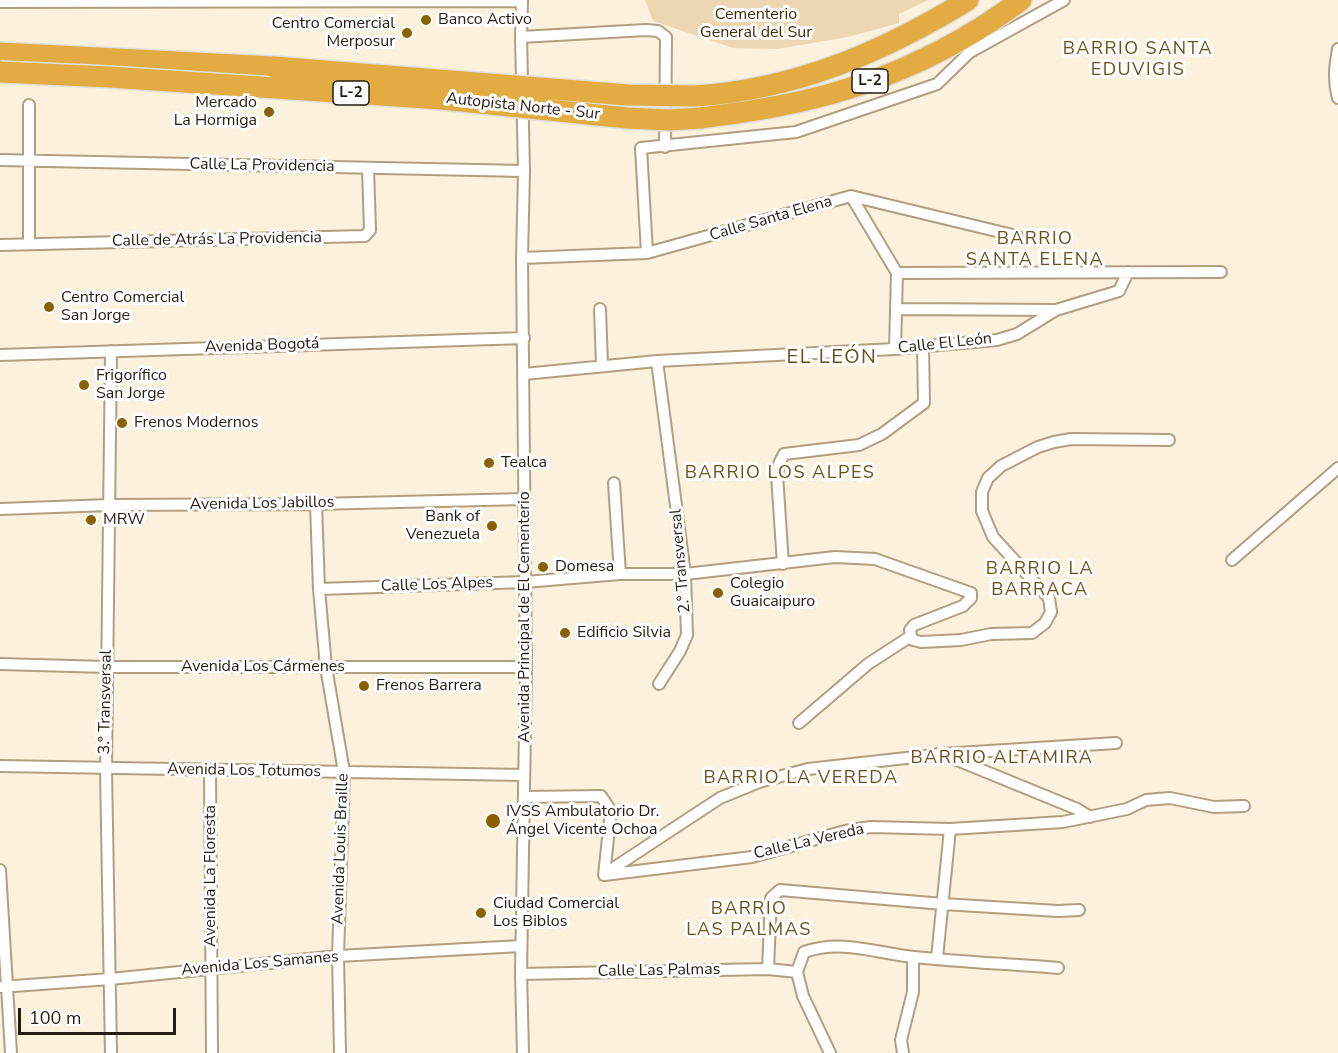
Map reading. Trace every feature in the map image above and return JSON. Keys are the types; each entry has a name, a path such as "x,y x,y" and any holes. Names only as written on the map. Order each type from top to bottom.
{"highway":[{"name":"Autopista Norte - Sur","path":"0,53 285,68 628,95 696,96 765,87 857,59 906,36 968,0"},
{"name":"Autopista Norte - Sur","path":"4,73 109,77 441,99 669,120 701,118 785,105 842,91 871,81 956,44 1021,0"},
{"path":"0,45 61,56"}],"street":[{"path":"647,254 641,148 796,132 937,84 970,52 1064,0"},
{"path":"0,2 522,1"},
{"name":"Avenida Principal de El Cementerio","path":"522,1 526,667 521,946 523,1053"},
{"path":"521,37 646,30 658,32 666,37 665,147"},
{"path":"1338,49 1334,67 1334,84 1338,98"},
{"path":"29,244 30,105"},
{"name":"Calle La Providencia","path":"0,160 524,171"},
{"name":"Calle de Atrás La Providencia","path":"0,245 365,236 370,230 368,168"},
{"path":"850,196 897,273 895,350"},
{"name":"Calle Santa Elena","path":"522,258 647,254 850,196 1017,236"},
{"name":"Calle El León","path":"524,374 657,361 895,350 997,340 1017,334 1056,310 1119,291 1128,272"},
{"path":"897,273 1221,272"},
{"path":"600,309 602,365"},
{"path":"897,309 1056,310"},
{"name":"Avenida Bogotá","path":"0,355 524,338"},
{"path":"783,564 777,475 778,464 784,454 859,445 882,434 924,403 923,346"},
{"name":"3.° Transversal","path":"111,351 105,769 111,1053"},
{"name":"2.° Transversal","path":"657,361 685,574 687,635 680,651 659,684"},
{"path":"799,723 868,664 910,636 913,640 921,642 961,640 991,634 1032,633 1045,623 1051,612 1049,598 993,537 982,512 982,492 988,478 1001,466 1038,447 1071,439 1168,440"},
{"path":"1232,560 1338,468"},
{"path":"614,483 620,574"},
{"name":"Avenida Los Jabillos","path":"0,509 109,505 316,504 525,499"},
{"name":"Avenida Louis Braille","path":"316,504 319,589 326,667 344,772 338,956 340,1053"},
{"name":"Calle Los Alpes","path":"319,589 525,582 620,574 685,574 835,556 875,559 971,593 971,598 963,606 914,625 910,630 910,636"},
{"name":"Avenida Los Cármenes","path":"0,664 107,667 526,667"},
{"path":"604,875 720,798 759,782 808,769 942,754 1116,743"},
{"path":"942,754 1077,809 1090,817"},
{"name":"Avenida Los Totumos","path":"0,766 524,775"},
{"name":"Avenida La Floresta","path":"210,770 212,1053"},
{"path":"524,797 601,795 611,811 604,875"},
{"name":"Calle La Vereda","path":"604,875 752,857 844,831 871,827 950,829 1063,822 1127,809 1146,800 1170,798 1214,807 1244,806"},
{"path":"937,958 950,829"},
{"path":"0,870 3,987 11,1053"},
{"path":"768,969 771,898 780,890 943,904 1058,911 1079,910"},
{"name":"Avenida Los Samanes","path":"3,987 110,979 338,956 521,946"},
{"path":"830,1053 803,996 797,972 804,952 822,946 843,946 913,957 1058,969"},
{"path":"903,1053 901,1040 913,992 913,957"},
{"name":"Calle Las Palmas","path":"521,974 768,969 797,972"}],"green space":[{"name":"Cementerio General del Sur","path":"645,0 928,0 899,14 899,23 848,37 777,49 733,48 653,21"}],"place":[{"name":"Banco Activo","path":"426,20"},
{"name":"Centro Comercial Merposur","path":"407,33"},
{"name":"Mercado La Hormiga","path":"269,112"},
{"name":"Centro Comercial San Jorge","path":"49,307"},
{"name":"Frigorífico San Jorge","path":"84,385"},
{"name":"Frenos Modernos","path":"122,423"},
{"name":"Tealca","path":"489,463"},
{"name":"MRW","path":"91,520"},
{"name":"Bank of Venezuela","path":"492,526"},
{"name":"Domesa","path":"543,567"},
{"name":"Colegio Guaicaipuro","path":"718,593"},
{"name":"Edificio Silvia","path":"565,633"},
{"name":"Frenos Barrera","path":"364,686"},
{"name":"IVSS Ambulatorio Dr. Ángel Vicente Ochoa","path":"493,821"},
{"name":"Ciudad Comercial Los Biblos","path":"481,913"}],"district":[{"name":"BARRIO SANTA EDUVIGIS","path":"1138,60"},
{"name":"BARRIO SANTA ELENA","path":"1035,250"},
{"name":"EL LEÓN","path":"832,358"},
{"name":"BARRIO LOS ALPES","path":"780,474"},
{"name":"BARRIO LA BARRACA","path":"1040,580"},
{"name":"BARRIO ALTAMIRA","path":"1002,759"},
{"name":"BARRIO LA VEREDA","path":"801,779"},
{"name":"BARRIO LAS PALMAS","path":"749,920"}]}
